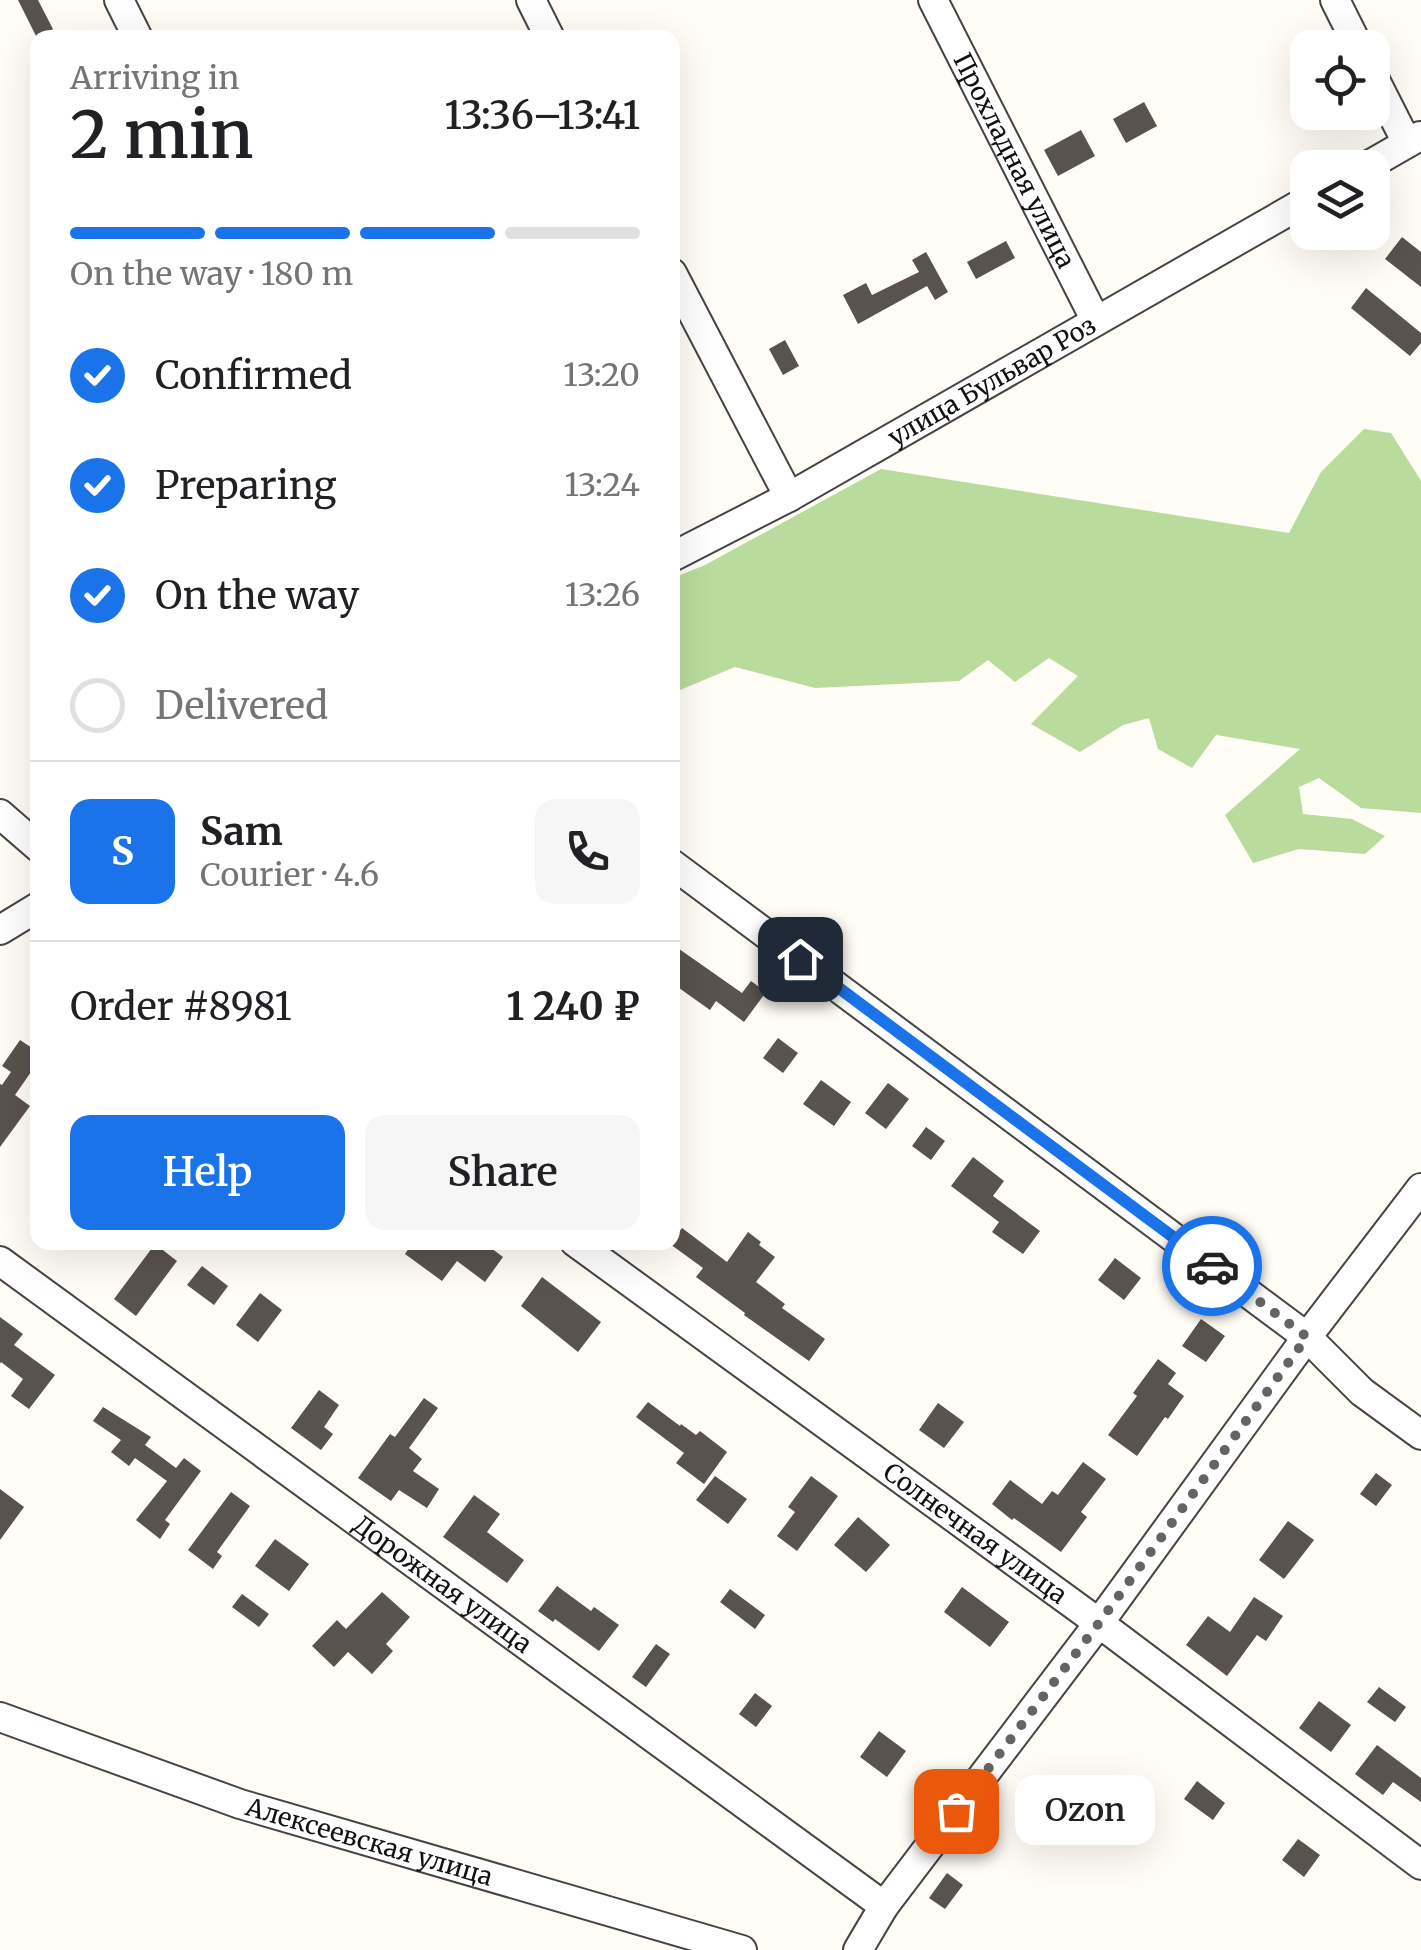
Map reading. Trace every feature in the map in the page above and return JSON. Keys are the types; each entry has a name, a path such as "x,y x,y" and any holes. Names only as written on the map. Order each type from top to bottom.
{"street":[{"path":"118,0 134,30"},
{"path":"531,0 546,30"},
{"name":"Прохладная улица","path":"932,0 1096,321"},
{"path":"1335,0 1350,30"},
{"path":"1390,102 1414,139 1390,153"},
{"name":"улица Бульвар Роз","path":"680,553 789,497 1290,210"},
{"path":"680,288 789,497"},
{"path":"0,814 30,840"},
{"path":"680,870 1307,1337 1362,1392 1421,1435"},
{"path":"0,930 30,912"},
{"path":"858,1950 884,1906 1421,1188"},
{"name":"Солнечная улица","path":"586,1250 1099,1623 1421,1865"},
{"name":"Дорожная улица","path":"0,1261 884,1906"},
{"name":"Алексеевская улица","path":"0,1717 240,1804 742,1950"}],"green space":[{"path":"1364,429 1391,433 1421,481 1421,813 1361,808 1319,778 1299,787 1303,814 1352,819 1385,836 1365,854 1299,849 1253,863 1225,815 1300,749 1216,735 1192,768 1158,749 1149,718 1123,725 1080,752 1031,724 1078,676 1049,658 1015,682 988,660 959,681 815,688 735,667 680,690 680,575 881,469 1289,533 1321,472"}],"building":[{"path":"18,0 38,0 53,29 33,30"},
{"path":"1144,102 1157,126 1126,143 1113,119"},
{"path":"1081,130 1095,156 1058,176 1044,150"},
{"path":"1402,237 1421,252 1421,287 1385,259"},
{"path":"1006,241 1015,258 976,279 967,262"},
{"path":"926,252 948,292 935,300 927,286 858,324 843,295 866,283 872,295 919,272 912,260"},
{"path":"1366,288 1421,333 1421,343 1410,356 1351,308"},
{"path":"785,340 799,366 783,375 769,349"},
{"path":"680,950 742,993 751,981 766,992 744,1022 716,1001 710,1010 680,989"},
{"path":"778,1038 798,1053 783,1073 763,1058"},
{"path":"20,1040 30,1047 30,1073 15,1095 30,1106 0,1147 0,1084 11,1072 2,1066"},
{"path":"821,1080 851,1102 834,1126 803,1104"},
{"path":"888,1083 909,1099 886,1129 865,1113"},
{"path":"926,1127 945,1141 931,1160 912,1146"},
{"path":"973,1157 1004,1181 993,1196 1040,1231 1023,1254 992,1232 999,1222 951,1186"},
{"path":"682,1228 727,1262 748,1232 761,1242 759,1245 775,1257 756,1282 785,1304 782,1308 825,1339 809,1361 696,1277 703,1268 678,1250"},
{"path":"151,1250 163,1250 177,1261 136,1316 114,1299"},
{"path":"408,1250 494,1250 503,1257 485,1282 457,1261 442,1281 405,1254"},
{"path":"1115,1258 1141,1278 1124,1300 1098,1280"},
{"path":"202,1266 228,1286 214,1305 187,1285"},
{"path":"542,1277 601,1322 578,1352 521,1306"},
{"path":"260,1293 282,1310 258,1342 236,1325"},
{"path":"0,1317 23,1334 14,1345 55,1375 29,1409 11,1396 23,1379 0,1364"},
{"path":"1201,1319 1225,1336 1206,1362 1182,1346"},
{"path":"1158,1359 1176,1373 1168,1384 1184,1396 1137,1456 1108,1435"},
{"path":"319,1390 339,1405 324,1427 333,1434 321,1450 291,1428"},
{"path":"424,1398 438,1408 409,1448 422,1459 413,1471 439,1489 427,1508 399,1490 391,1501 358,1478 390,1434 395,1437"},
{"path":"648,1402 696,1435 700,1431 727,1452 704,1484 676,1463 684,1453 636,1417"},
{"path":"938,1403 964,1422 944,1448 919,1430"},
{"path":"103,1407 151,1437 145,1445 176,1468 184,1458 201,1471 165,1520 170,1524 160,1539 136,1520 167,1481 135,1458 129,1466 111,1452 121,1440 93,1421"},
{"path":"1083,1462 1106,1479 1081,1512 1087,1517 1061,1552 992,1504 1010,1480 1042,1504 1052,1491 1058,1495"},
{"path":"1376,1473 1392,1485 1376,1506 1360,1494"},
{"path":"715,1476 747,1499 728,1524 696,1500"},
{"path":"811,1476 838,1496 797,1551 777,1536 795,1512 788,1507"},
{"path":"0,1489 24,1507 0,1540"},
{"path":"231,1492 250,1506 217,1552 222,1556 213,1569 188,1550"},
{"path":"474,1495 500,1514 487,1532 524,1560 507,1583 443,1537"},
{"path":"858,1517 890,1545 866,1572 834,1545"},
{"path":"1288,1521 1314,1540 1284,1579 1259,1560"},
{"path":"275,1539 309,1564 289,1591 255,1566"},
{"path":"557,1586 591,1611 594,1607 619,1625 599,1651 538,1611"},
{"path":"962,1587 1009,1622 990,1647 944,1612"},
{"path":"730,1589 765,1615 755,1629 720,1602"},
{"path":"382,1592 410,1617 386,1644 393,1651 372,1674 348,1652 334,1667 312,1646 337,1620 346,1629"},
{"path":"242,1594 269,1614 259,1627 232,1607"},
{"path":"1254,1597 1283,1616 1266,1641 1257,1635 1227,1676 1186,1645 1208,1616 1230,1632"},
{"path":"656,1644 670,1654 646,1687 632,1677"},
{"path":"1379,1687 1406,1707 1395,1722 1367,1702"},
{"path":"755,1693 772,1706 756,1727 739,1714"},
{"path":"1319,1701 1351,1725 1331,1752 1299,1728"},
{"path":"879,1731 906,1751 887,1777 860,1757"},
{"path":"1377,1745 1421,1778 1421,1802 1393,1782 1383,1795 1355,1774"},
{"path":"1099,1776 1128,1797 1109,1822 1081,1801"},
{"path":"1197,1781 1225,1803 1213,1820 1184,1799"},
{"path":"1298,1839 1320,1855 1304,1877 1282,1860"},
{"path":"947,1873 963,1885 945,1909 929,1898"}],"way so far":[{"path":"956,1811 1099,1623 1307,1337 1212,1266"}],"place":[{"name":"Ozon","path":"956,1811"}],"route":[{"path":"800,959 1212,1266"}]}
